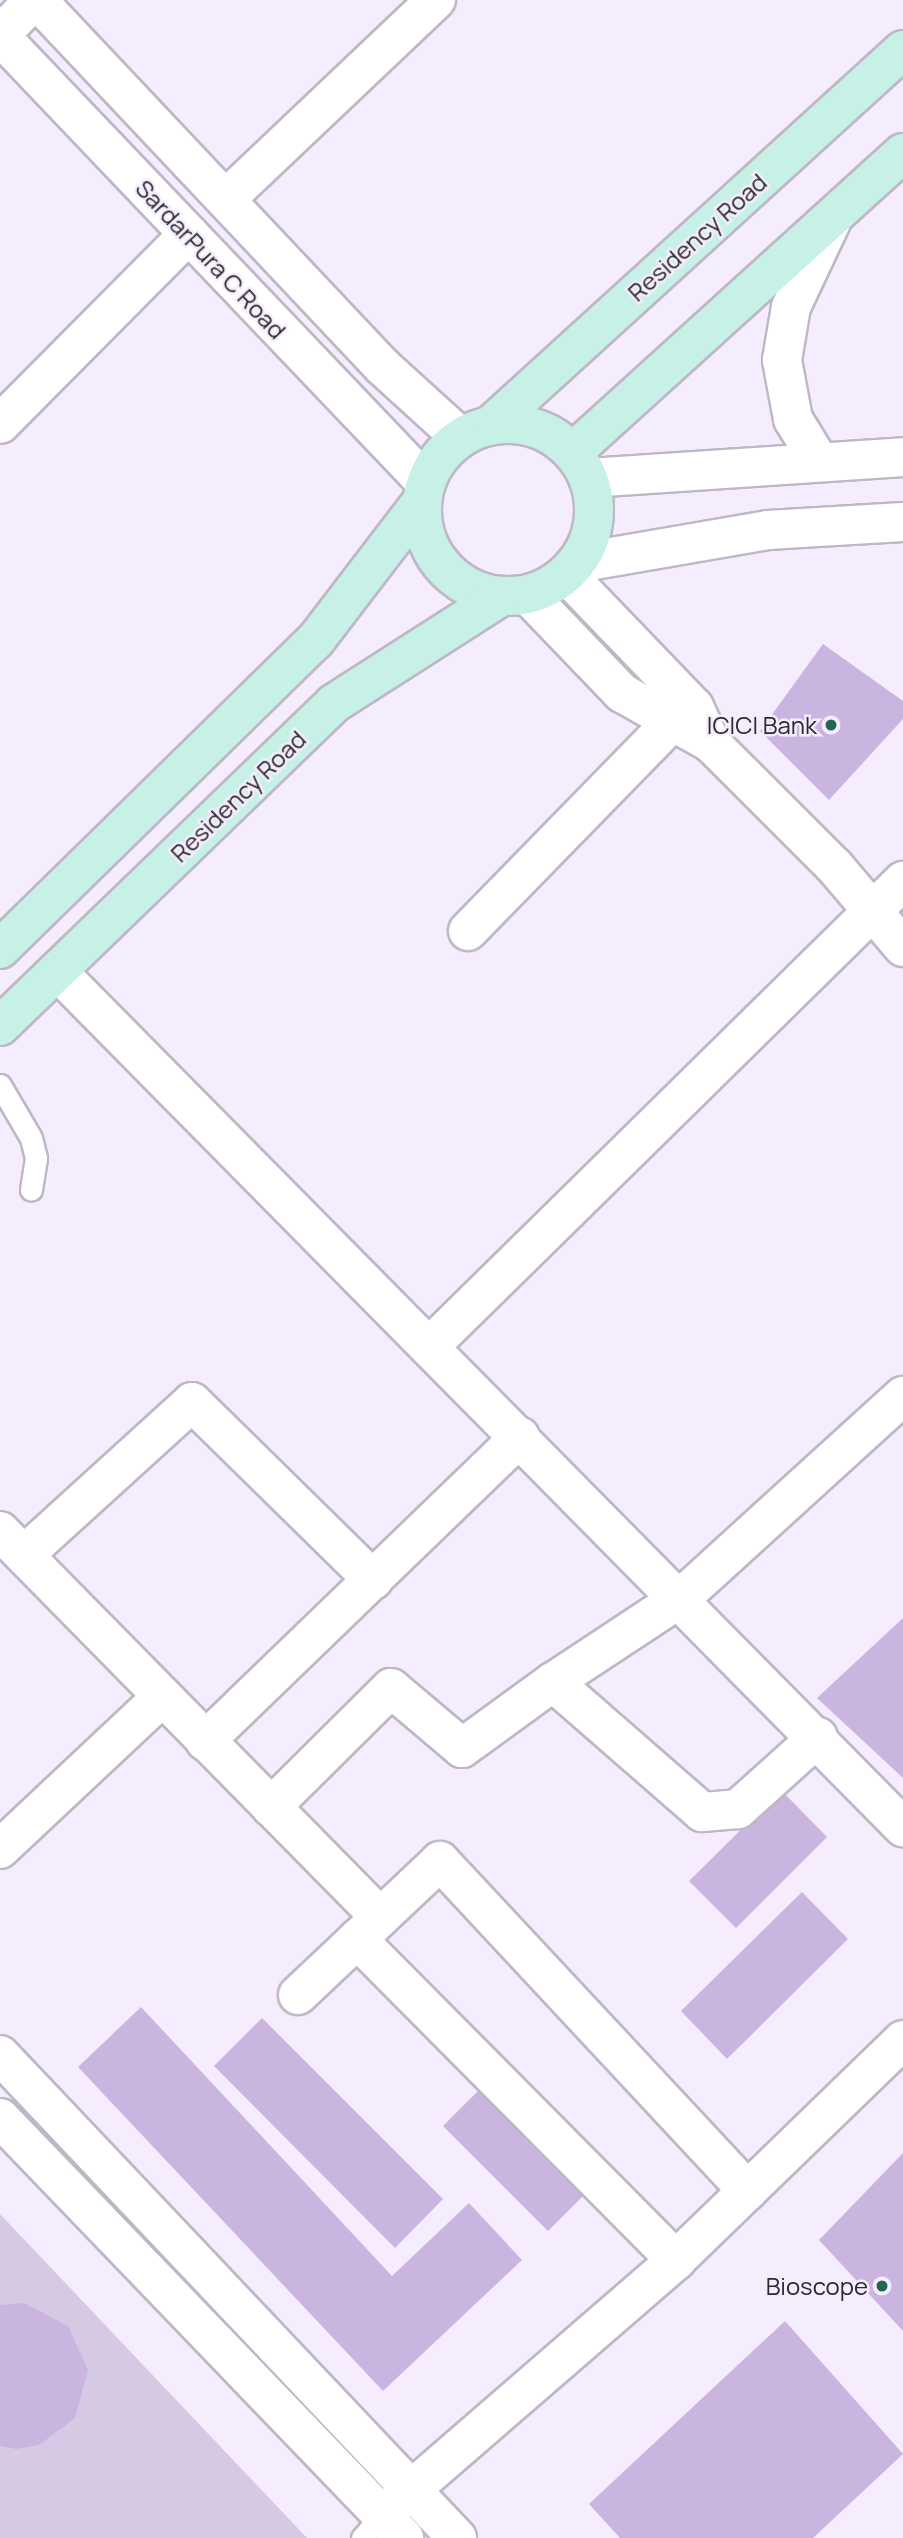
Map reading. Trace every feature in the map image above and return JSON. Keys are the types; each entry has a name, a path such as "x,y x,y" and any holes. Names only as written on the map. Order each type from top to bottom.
{"main road":[{"name":"Residency Road","path":"476,431 903,50"},
{"path":"581,465 903,153"},
{"path":"0,949 315,641 423,491 476,431 521,424 550,433 581,465 595,507 572,568 514,596 450,576 423,529 423,491"},
{"name":"Residency Road","path":"0,1026 333,704 514,596"}],"street":[{"path":"0,35 36,0 227,198 382,366 476,431"},
{"path":"227,198 436,0"},
{"name":"SardarPura C Road","path":"0,35 189,234 423,491"},
{"path":"818,460 793,419 782,360 791,307 832,220"},
{"path":"0,424 189,234"},
{"path":"581,465 903,457"},
{"path":"572,568 768,530 903,522"},
{"path":"572,568 694,707 711,743 870,908 903,947"},
{"path":"514,596 622,693 670,724 711,743"},
{"path":"468,931 670,724"},
{"path":"429,1347 870,908 903,881"},
{"path":"57,971 681,1597 903,1827"},
{"path":"271,1807 391,1688 462,1748 553,1682 681,1597 903,1396"},
{"path":"373,1580 192,1402 12,1543 271,1807 368,1928 676,2260"},
{"path":"205,1741 520,1437"},
{"path":"553,1682 702,1812 738,1809 818,1737"},
{"path":"0,1849 162,1697"},
{"path":"298,1995 440,1861 748,2191"},
{"path":"0,2118 383,2530 408,2488 676,2260 903,2040"},
{"path":"0,2055 245,2308 408,2488 457,2538"}],"lane":[{"path":"0,1085 31,1138 36,1158 31,1190"}],"shaded area":[{"path":"0,2214 307,2538 0,2538"}],"building":[{"name":"ICICI Bank","path":"823,644 903,701 903,719 829,800 760,731"},
{"path":"903,1618 903,1778 817,1698"},
{"path":"781,1790 827,1837 736,1928 689,1881"},
{"path":"802,1892 848,1939 727,2059 681,2011"},
{"path":"141,2007 392,2276 469,2203 522,2260 383,2391 78,2067"},
{"path":"262,2018 443,2199 395,2248 214,2066"},
{"path":"490,2079 595,2184 548,2231 443,2126"},
{"name":"Bioscope","path":"903,2153 903,2331 819,2240"},
{"path":"24,2303 68,2326 88,2370 75,2418 39,2445 16,2449 0,2446 0,2305"},
{"path":"785,2321 903,2454 813,2538 620,2538 589,2504"}],"place":[{"name":"ICICI Bank","path":"831,725"},
{"name":"Bioscope","path":"882,2286"}]}
